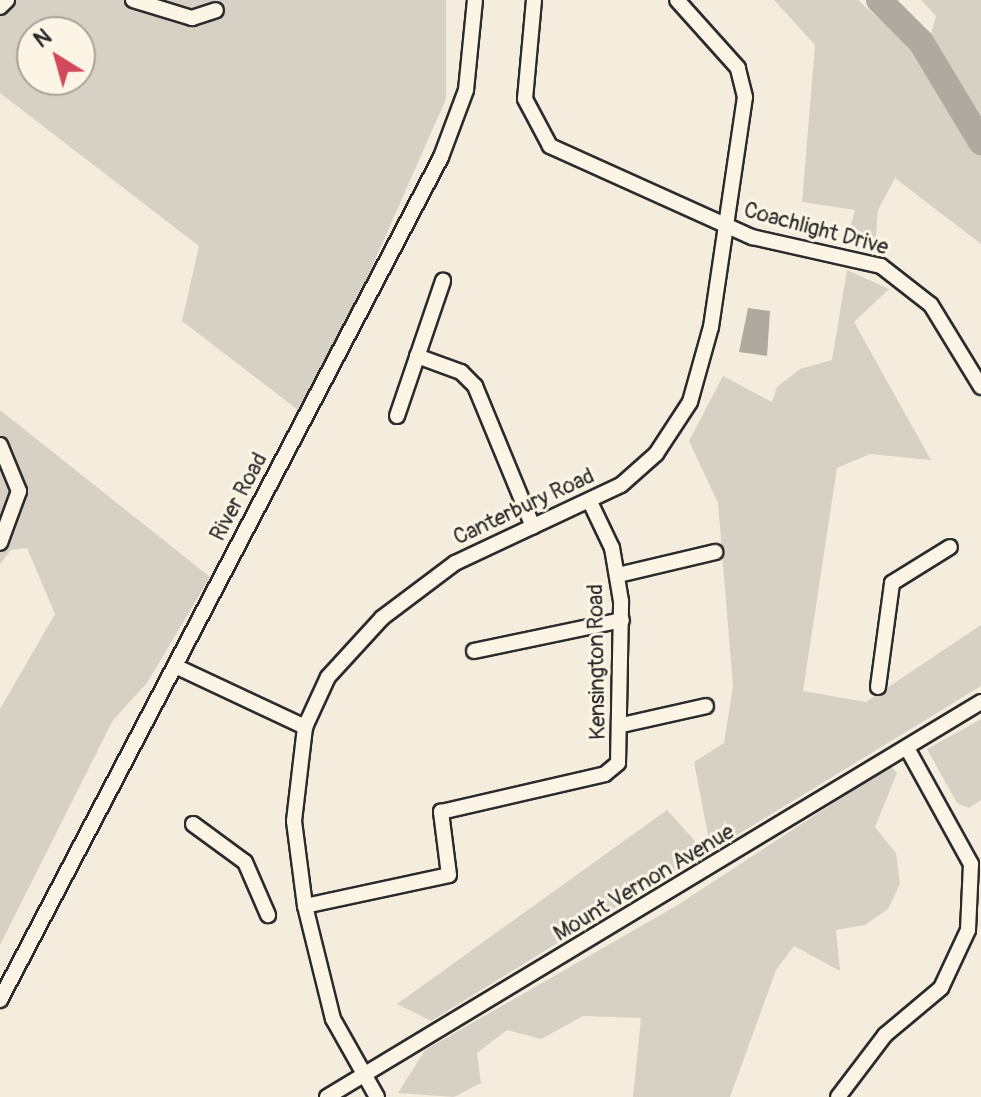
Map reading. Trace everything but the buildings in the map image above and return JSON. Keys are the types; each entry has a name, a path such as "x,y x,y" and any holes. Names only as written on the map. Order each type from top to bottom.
{"street":[{"path":"0,7 7,0"},
{"path":"133,0 192,18 216,10"},
{"name":"River Road","path":"0,1000 441,157 466,90 475,0"},
{"path":"534,0 525,99 543,139 564,156 726,226"},
{"name":"Canterbury Road","path":"377,1097 333,1019 305,906 294,821 305,727 328,677 382,618 455,563 591,504 656,454 690,402 704,365 726,226 743,78 677,0"},
{"name":"Coachlight Drive","path":"726,226 894,273 931,305 981,387"},
{"path":"397,416 443,281"},
{"path":"417,356 461,372 475,386 533,527"},
{"path":"0,445 19,491 0,543"},
{"name":"Kensington Road","path":"305,906 449,875 441,812 605,774 621,757 622,620 618,575 591,504"},
{"path":"878,687 892,583 950,547"},
{"path":"618,575 715,552"},
{"path":"474,651 622,620"},
{"path":"175,666 305,727"},
{"name":"Mount Vernon Avenue","path":"327,1097 981,702"},
{"path":"622,725 706,706"},
{"path":"838,1097 885,1035 941,988 968,930 971,864 907,748"},
{"path":"193,824 245,862 268,915"}],"shaded area":[{"path":"0,0 446,0 446,99 306,416 182,321 199,246 0,93"},
{"path":"774,0 858,0 924,60 936,16 921,0 981,0 981,244 895,178 878,210 875,248 846,243 855,210 802,202 815,45"},
{"path":"847,270 889,289 854,322 931,460 870,454 837,468 803,691 866,702 981,625 981,686 711,851 694,762 724,743 733,686 718,503 689,441 723,376 772,402 777,387 800,369 832,360"},
{"path":"748,308 770,311 767,356 739,352"},
{"path":"0,410 210,577 147,683 113,720 0,945 0,709 55,614 27,548 11,550 0,564"},
{"path":"981,719 981,800 969,808 957,803 927,749"},
{"path":"890,766 897,773 875,827 896,853 900,884 888,909 865,925 836,930 840,971 794,946 776,970 730,1097 633,1097 641,1018 583,1016 541,1039 507,1030 477,1053 481,1083 454,1097 398,1093 425,1050 676,906"},
{"path":"667,810 705,852 431,1021 397,1004"}],"waterway":[{"path":"879,0 921,42 981,142"}]}
